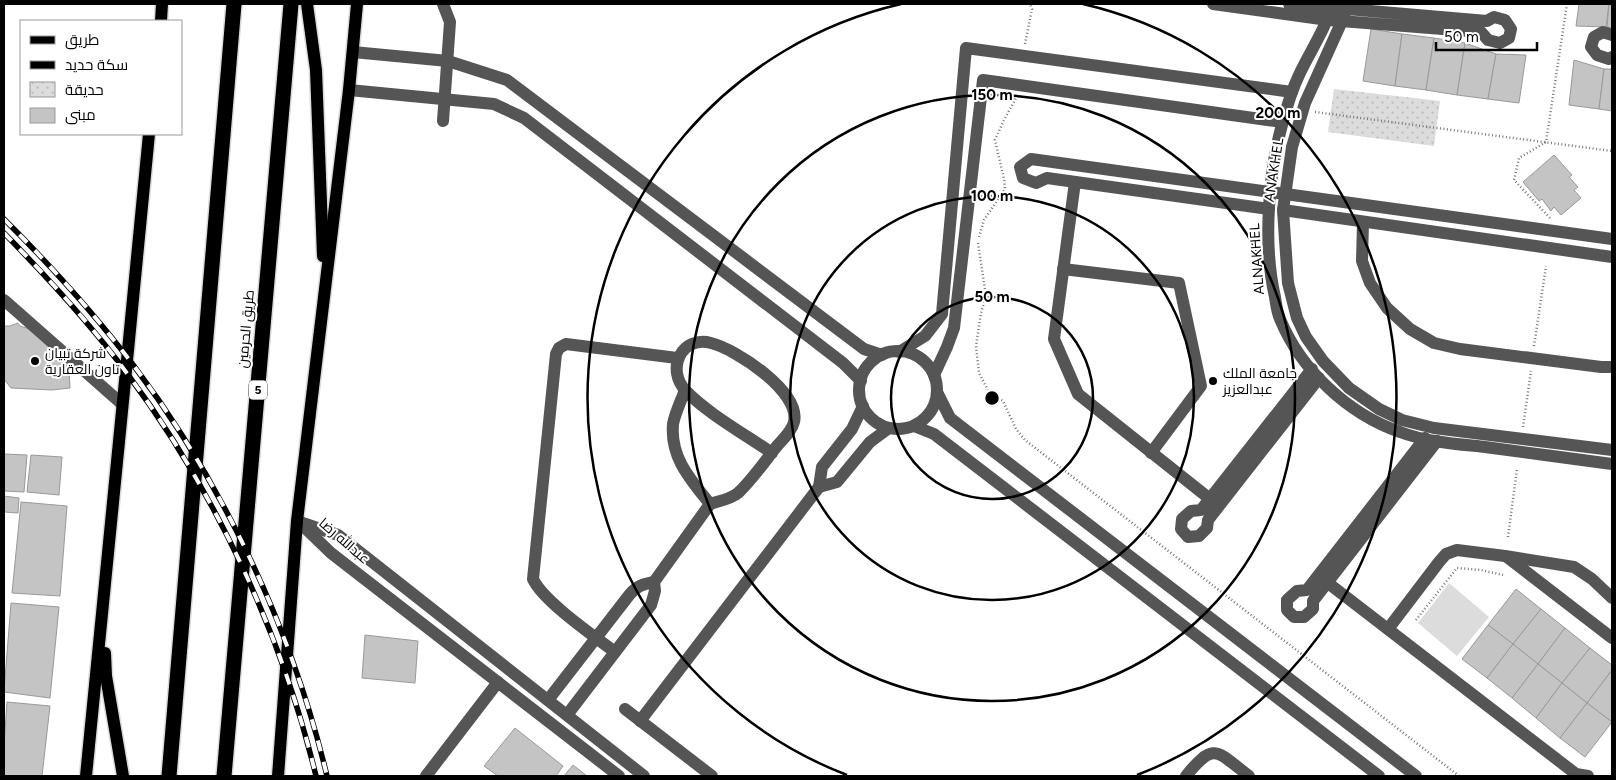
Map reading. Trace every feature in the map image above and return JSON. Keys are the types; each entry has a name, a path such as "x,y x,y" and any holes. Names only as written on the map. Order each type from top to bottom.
{"highway":[{"path":"169,776 234,4"},
{"name":"طريق الحرمين","path":"224,776 291,4"}],"main road":[{"path":"161,20 162,4"},
{"path":"307,4 316,70 325,293"},
{"path":"278,776 297,520 350,90 357,4"},
{"path":"86,776 149,135"},
{"path":"102,616 106,676 123,776"}],"street":[{"path":"443,4 450,22 443,121"},
{"path":"1213,4 1330,11 1348,6 1487,21 1494,17 1505,20 1511,28 1509,38 1500,43 1488,40 1481,32 1342,21 1330,11 1289,4"},
{"name":"ANAKHEL","path":"1348,6 1305,103 1292,147 1283,210 1288,283 1297,318 1306,337 1323,361 1349,388 1380,409 1402,420 1434,428 1612,450"},
{"name":"ALNAKHEL","path":"1330,11 1292,92 1282,122 1275,157 1269,209 1268,234 1271,281 1279,318 1296,350 1315,374 1346,403 1368,419 1401,433 1431,439 1612,464"},
{"path":"1612,35 1602,32 1594,37 1591,47 1597,55 1609,59 1612,57"},
{"path":"937,392 936,400 928,416 914,426 897,429 888,428 873,420 860,398 861,381 868,365 882,355 899,352 925,336 942,314 966,48 1292,92"},
{"path":"353,52 448,61 506,80 864,350 882,355"},
{"path":"934,375 954,328 982,80 1282,122"},
{"path":"350,90 494,104 524,118 843,363 861,381"},
{"path":"1269,209 1047,178 1036,183 1023,178 1020,167 1031,159 1612,239"},
{"path":"1075,182 1054,339 1078,394 1210,499"},
{"path":"1283,210 1612,257"},
{"path":"1363,222 1362,261 1370,283 1386,308 1410,329 1434,342 1460,349 1601,367 1612,366"},
{"path":"1063,268 1179,283 1201,386 1151,452"},
{"path":"4,300 122,404"},
{"path":"548,700 636,587 654,582 710,504 738,493 772,453 794,422 792,405 768,375 730,351 710,342 697,342 686,348 677,358 675,368 685,390 708,410 772,453"},
{"path":"615,652 547,598 537,588 533,580 556,354 559,348 566,344 677,358"},
{"path":"899,352 916,356 929,367 934,375 937,392 950,418 1416,776"},
{"path":"1315,374 1208,520 1207,528 1198,536 1188,537 1181,530 1182,519 1191,511 1201,510 1315,374"},
{"path":"685,390 673,422 673,440 678,460 692,482 710,504"},
{"path":"640,721 819,487 822,467 852,429 863,406"},
{"path":"914,426 934,434 1379,776"},
{"path":"819,487 836,482 870,442 888,428"},
{"path":"1431,439 1328,583 1313,601 1313,609 1304,617 1294,617 1287,610 1287,600 1297,591 1307,590 1431,439"},
{"name":"عبدالله رضا","path":"297,520 332,553 618,776"},
{"name":"عبدالله رضا","path":"297,520 338,535 644,776"},
{"path":"1388,629 1439,562 1446,554 1457,550 1574,568 1592,579 1612,598"},
{"path":"1505,556 1612,638"},
{"path":"567,715 651,605 655,591 654,582"},
{"path":"1328,583 1576,774 1588,776"},
{"path":"426,776 498,682"},
{"path":"625,710 712,776"},
{"path":"1188,776 1200,759 1209,753 1218,753 1249,776"}],"path":[{"path":"1546,142 1567,4"},
{"path":"1313,112 1612,151"},
{"path":"1546,142 1519,158 1514,180 1552,220"},
{"path":"1508,537 1517,469"},
{"path":"1416,620 1457,568 1481,570 1503,575"}],"green space":[{"path":"1334,89 1440,101 1434,146 1328,132"},
{"path":"1449,583 1489,617 1457,656 1418,623"}],"building":[{"path":"1579,4 1609,4 1606,27 1576,26"},
{"path":"1609,4 1612,4 1612,28 1607,27"},
{"path":"1371,29 1402,34 1395,86 1363,81"},
{"path":"1402,34 1434,38 1426,90 1395,86"},
{"path":"1434,38 1465,43 1457,95 1426,90"},
{"path":"1465,43 1496,54 1488,99 1457,95"},
{"path":"1496,54 1526,55 1519,103 1488,99"},
{"path":"1574,60 1604,69 1599,109 1569,105"},
{"path":"1604,69 1612,69 1612,111 1599,109"},
{"path":"1554,155 1572,175 1569,177 1578,187 1574,190 1581,198 1561,215 1554,207 1551,211 1542,199 1539,201 1523,182"},
{"name":"شركة تبيان تاون العقارية","path":"18,323 20,326 33,330 63,352 69,369 70,388 52,390 11,388 4,379 4,326"},
{"path":"4,454 27,455 24,492 4,491"},
{"path":"31,455 62,457 59,495 27,492"},
{"path":"4,496 19,498 18,513 4,512"},
{"path":"21,502 67,506 60,596 12,593"},
{"path":"1516,589 1541,609 1513,644 1488,625"},
{"path":"11,603 59,607 50,698 4,692"},
{"path":"1541,609 1565,628 1538,664 1513,644"},
{"path":"1488,625 1513,644 1487,678 1462,659"},
{"path":"1565,628 1590,648 1562,683 1538,664"},
{"path":"365,635 418,641 415,683 362,678"},
{"path":"1513,644 1538,664 1512,698 1487,678"},
{"path":"1590,648 1612,665 1612,670 1587,703 1562,683"},
{"path":"1538,664 1562,683 1536,718 1512,698"},
{"path":"1612,670 1612,722 1587,703"},
{"path":"1562,683 1587,703 1560,738 1536,718"},
{"path":"7,702 50,706 42,776 4,776"},
{"path":"1587,703 1612,722 1585,757 1560,738"},
{"path":"515,728 563,766 556,776 498,776 484,766"},
{"path":"573,765 587,776 564,776"}],"railway":[{"path":"4,219 71,290 119,346 167,412 197,460 251,561 274,613 295,667 327,776"},
{"path":"4,233 67,300 112,353 158,417 188,465 216,514 264,617 302,723 316,776"}],"place":[{"name":"شركة تبيان تاون العقارية","path":"35,361"},
{"name":"جامعة الملك عبدالعزيز","path":"1213,381"}]}
